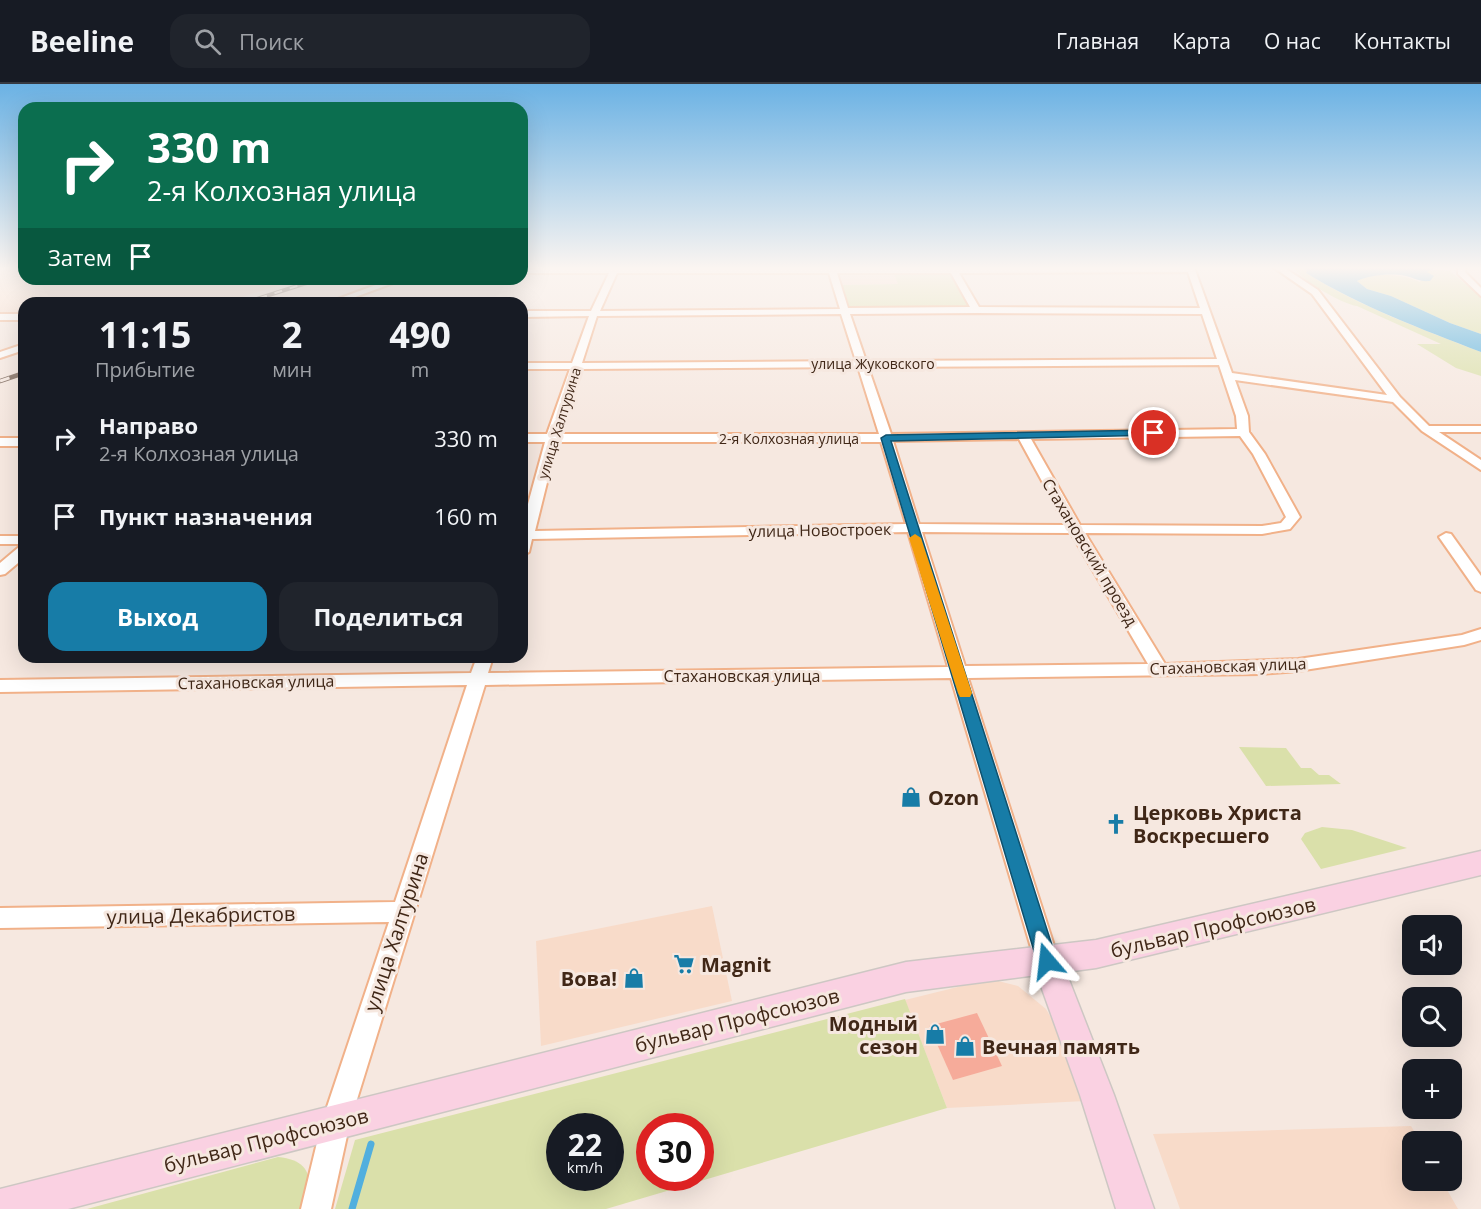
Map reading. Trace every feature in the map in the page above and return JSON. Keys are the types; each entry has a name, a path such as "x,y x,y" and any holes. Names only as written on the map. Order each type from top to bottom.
{"main road":[{"name":"бульвар Профсоюзов","path":"0,1208 906,977 1096,954 1481,863"},
{"path":"1047,961 1098,1095 1135,1209"}],"street":[{"name":"улица Халтурина","path":"528,524 552,438 592,320"},
{"path":"847,320 886,438 1047,961"},
{"path":"1209,320 1242,416 1243,432"},
{"path":"1336,320 1396,399 1426,429 1481,466"},
{"path":"0,355 18,349"},
{"name":"улица Жуковского","path":"528,366 1224,362"},
{"path":"1228,376 1396,399"},
{"path":"1426,429 1481,429"},
{"name":"2-я Колхозная улица","path":"528,438 886,438 1243,432"},
{"name":"улица Новостроек","path":"528,535 912,528 1262,530 1284,526 1293,517 1259,454 1243,432"},
{"name":"Стахановский проезд","path":"1022,434 1076,530 1160,669"},
{"path":"0,442 18,442"},
{"path":"1446,537 1481,587"},
{"path":"0,540 18,540"},
{"path":"0,571 18,555"},
{"name":"Стахановская улица","path":"0,686 482,668 959,674 1298,665 1464,640 1481,634"},
{"name":"улица Халтурина","path":"316,1209 336,1122 482,668"},
{"name":"улица Декабристов","path":"0,918 402,912"}],"shaded area":[{"path":"712,906 732,1001 541,1046 536,941"},
{"path":"990,979 1018,986 1046,1009 1061,1035 1085,1101 947,1108 905,1000"},
{"path":"1411,1126 1414,1131 1402,1131 1402,1191 1448,1191 1458,1209 1180,1209 1153,1134"}],"green space":[{"path":"1387,320 1399,320 1481,352 1481,376 1456,368 1417,344 1441,344"},
{"path":"1442,320 1481,320 1481,334"},
{"path":"1239,747 1286,748 1301,768 1311,768 1319,775 1329,775 1341,784 1266,786"},
{"path":"1322,827 1352,830 1407,848 1321,869 1301,839 1305,833"},
{"path":"905,999 947,1108 714,1177 714,1113 636,1113 636,1191 667,1191 606,1209 335,1209 355,1140"},
{"path":"278,1157 290,1159 304,1168 309,1181 306,1209 87,1209"}],"water":[{"path":"1399,320 1442,320 1481,334 1481,352"}],"building":[{"name":"Вечная память","path":"977,1013 1002,1066 953,1080 929,1026"}],"waterway":[{"path":"352,1209 371,1144"}],"railway":[{"path":"0,381 18,375"}],"slow traffic":[{"path":"915,538 965,693"}],"place":[{"name":"Ozon","path":"911,797"},
{"name":"Церковь Христа Воскресшего","path":"1116,824"},
{"name":"Magnit","path":"684,964"},
{"name":"Вова!","path":"634,978"},
{"name":"Модный сезон","path":"935,1034"},
{"name":"Вечная память","path":"965,1046"}],"route":[{"path":"1047,961 886,438 1154,433"}]}
